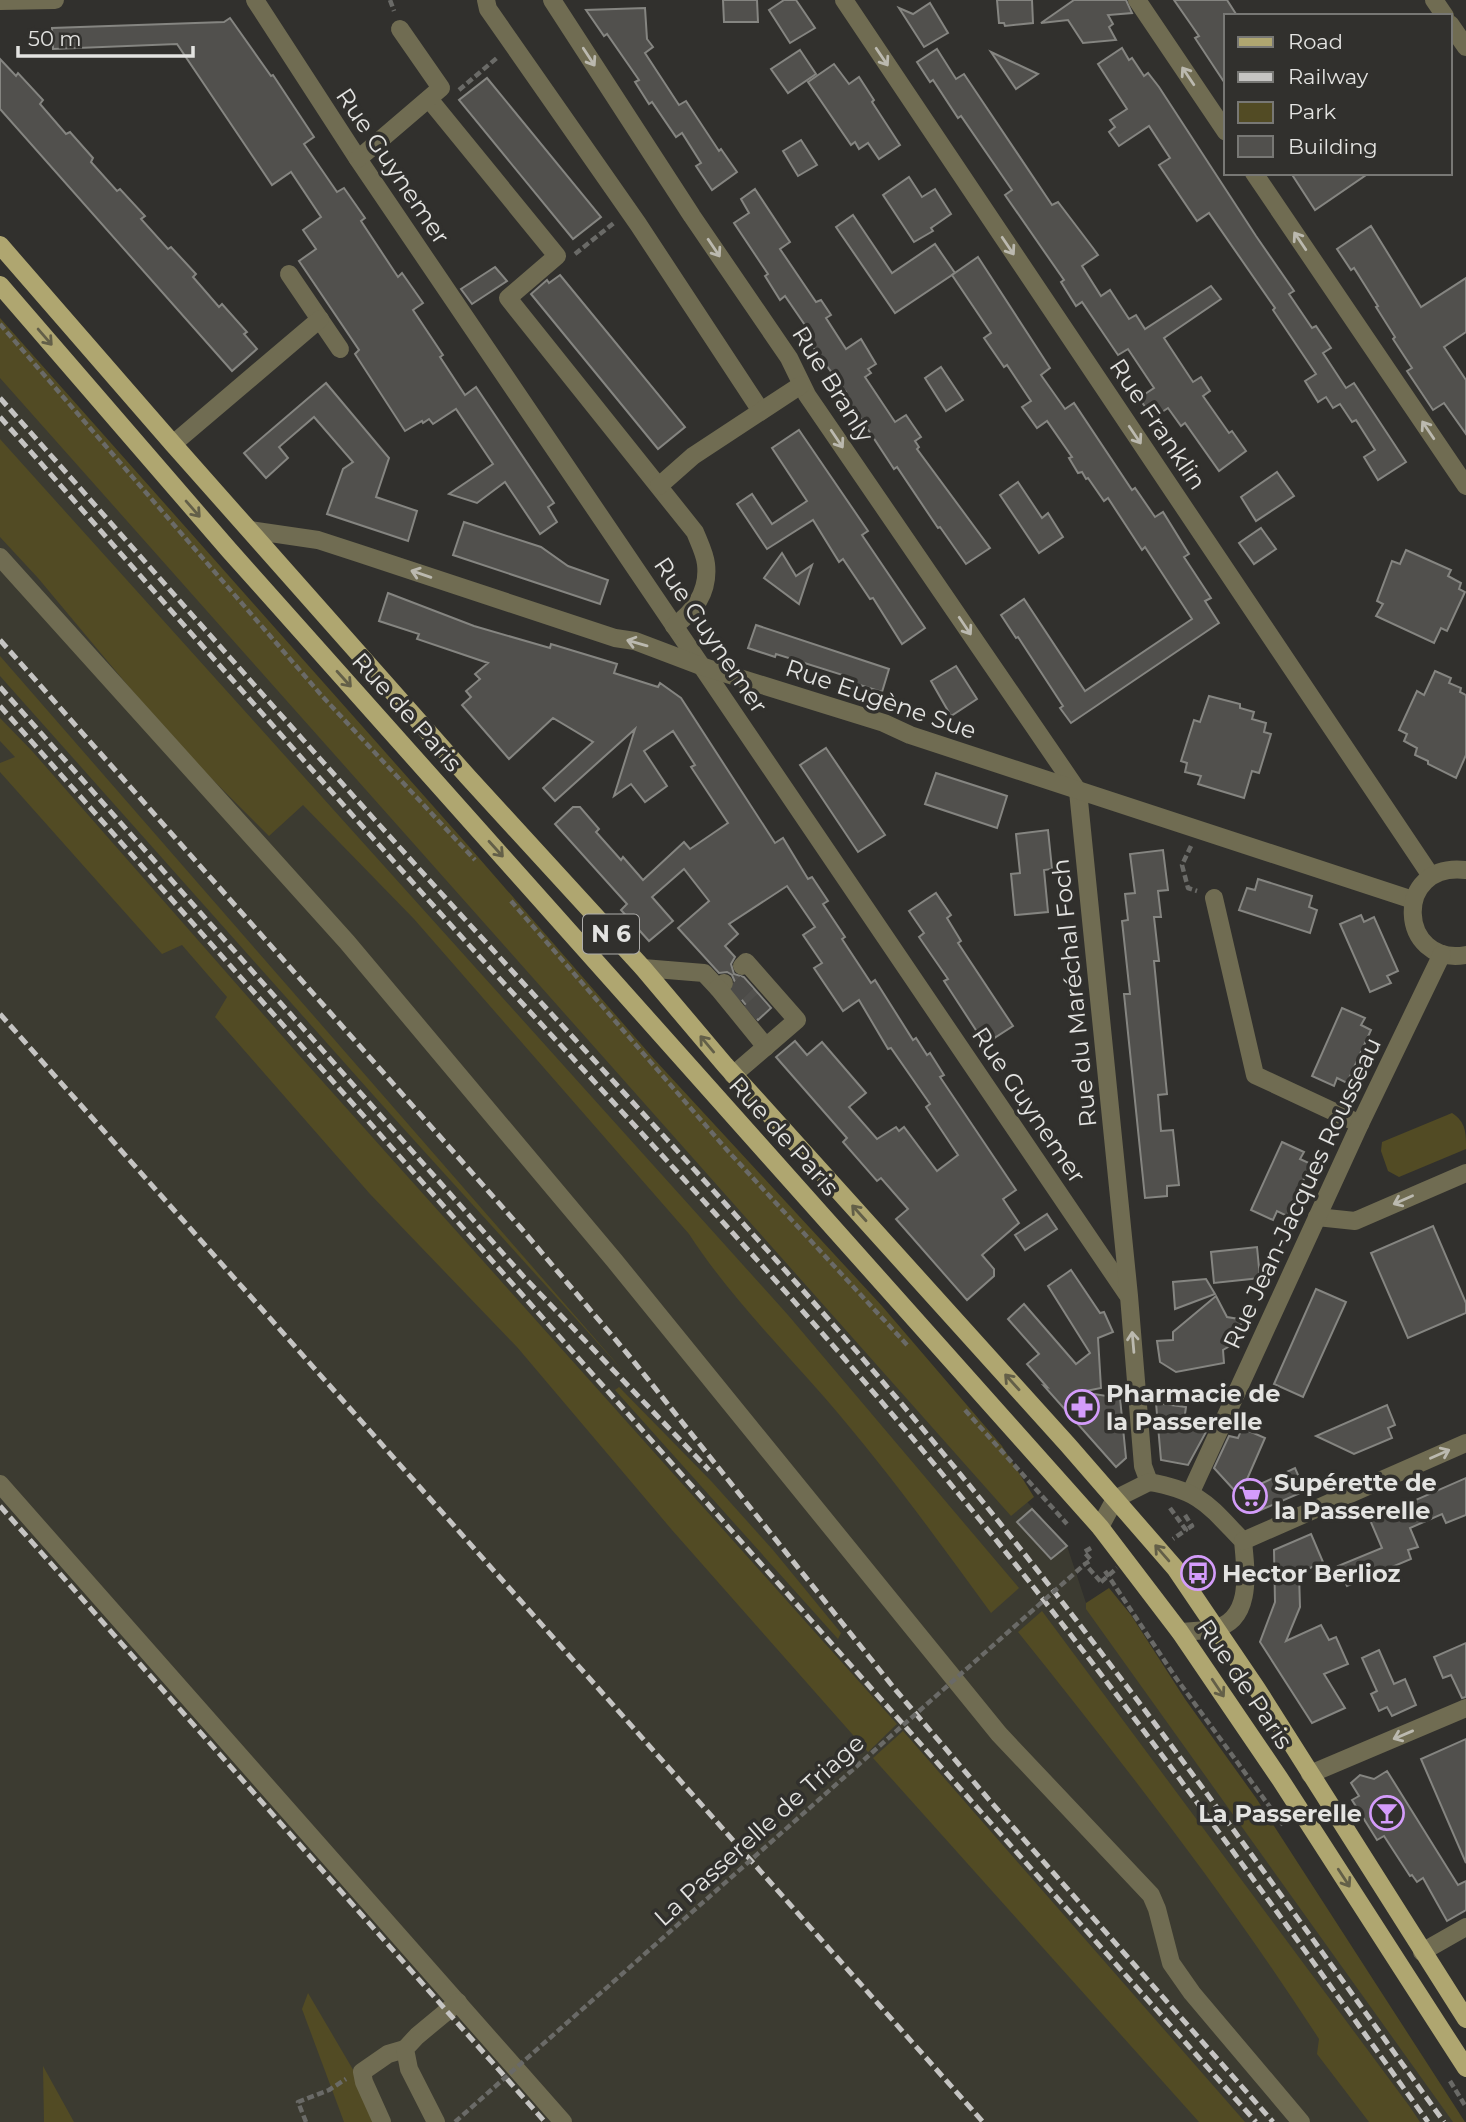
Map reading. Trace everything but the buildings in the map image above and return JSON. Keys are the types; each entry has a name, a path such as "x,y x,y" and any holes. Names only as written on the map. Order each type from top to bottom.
{"main road":[{"name":"Rue de Paris","path":"0,245 468,777 643,968 733,1074 1068,1444 1175,1568 1422,1952 1460,1996 1466,2019"},
{"name":"Rue de Paris","path":"0,285 238,561 1100,1527 1180,1632 1280,1779 1466,2068"}],"street":[{"path":"0,1 55,0"},
{"name":"Rue Guynemer","path":"255,0 358,159 1129,1296"},
{"path":"486,0 488,9 629,211 761,411"},
{"name":"Rue Branly","path":"552,0 692,216 789,358 802,385 1078,791"},
{"name":"Rue Franklin","path":"844,0 1431,876"},
{"path":"1137,0 1224,129"},
{"path":"1452,27 1466,47"},
{"path":"358,159 433,104 441,88 400,29"},
{"path":"433,104 557,256 508,298 695,532 706,564 702,596 689,615 674,626"},
{"path":"1255,175 1466,486"},
{"path":"289,274 340,349"},
{"path":"173,444 320,319"},
{"path":"659,486 693,456 802,385"},
{"name":"Rue Eugène Sue","path":"250,530 318,540 615,638 635,641 701,666 884,723 910,736 1413,900"},
{"path":"0,557 347,943 614,1260 999,1734 1151,1895 1171,1963 1192,1993 1301,2122"},
{"name":"Rue du Maréchal Foch","path":"1078,791 1129,1296 1143,1466 1149,1482"},
{"path":"1466,870 1454,868 1431,876 1420,887 1413,900 1411,914 1420,939 1430,948 1442,954 1466,955"},
{"path":"1214,898 1255,1075 1360,1124"},
{"name":"Rue Jean-Jacques Rousseau","path":"1191,1492 1360,1124 1442,954"},
{"path":"643,968 704,973 726,992 747,1016 766,1046"},
{"path":"733,1074 797,1020 750,972"},
{"path":"1317,1217 1355,1221 1466,1173"},
{"path":"1243,1541 1466,1443"},
{"path":"1100,1527 1115,1499 1149,1482 1191,1492 1208,1504 1243,1541 1245,1592 1235,1618 1215,1629 1180,1632"},
{"path":"0,1484 563,2122"},
{"path":"1310,1774 1466,1708"},
{"path":"1422,1952 1466,1927"},
{"path":"382,2122 362,2072 388,2054 405,2049 458,2002"},
{"path":"405,2049 412,2076 436,2122"}],"path":[{"path":"433,104 513,46"},
{"path":"557,256 570,258 629,211"},
{"path":"0,324 323,697 481,866"},
{"path":"1198,830 1181,865 1188,888 1214,898"},
{"path":"508,897 727,1150 913,1351"},
{"path":"957,1400 986,1436 1070,1527"},
{"path":"1177,1517 1184,1527"},
{"path":"1172,1539 1184,1527 1192,1525 1186,1517"},
{"name":"La Passerelle de Triage","path":"455,2122 1091,1560 1084,1552 1090,1548 1176,1678 1286,1829"},
{"path":"1085,1564 1101,1582 1117,1568"},
{"path":"306,2122 298,2102 329,2090 348,2077 362,2072"},
{"path":"1445,2075 1466,2107"}],"shaded area":[{"path":"0,365 1067,1546 1086,1603 1455,2122 0,2122"}],"green space":[{"path":"0,318 654,1059 882,1306 1002,1446 1034,1497 1011,1516 0,378"},
{"path":"0,439 788,1315 1019,1588 991,1613 847,1424 737,1298 689,1234 414,919 303,805 269,836 175,742 38,578 0,537"},
{"path":"0,656 625,1373 0,676"},
{"path":"0,718 897,1724 868,1752 672,1530 517,1347 370,1194 215,1017 227,997 182,945 162,954 0,772 0,763 15,757 0,741"},
{"path":"1452,1113 1464,1128 1466,1149 1399,1177 1388,1171 1381,1151 1382,1142"},
{"path":"619,1387 712,1482 773,1550 841,1633 838,1639 615,1390"},
{"path":"1109,1588 1131,1615 1185,1699 1256,1798 1465,2122 1453,2122 1086,1609 1086,1603"},
{"path":"1042,1611 1420,2122 1369,2122 1317,2054 1319,2039 1212,1883 1018,1632"},
{"path":"903,1731 1245,2122 1199,2122 873,1758"},
{"path":"308,1993 362,2085 378,2122 344,2122 302,2009"},
{"path":"43,2066 74,2122 44,2122"}],"tunnel":[{"path":"734,995 752,977"},
{"path":"750,1013 769,996"}],"railway":[{"path":"0,398 360,804 773,1256 942,1452 1073,1615 1136,1699 1444,2122"},
{"path":"0,417 409,879 756,1259 924,1452 1119,1698 1428,2122"},
{"path":"0,640 520,1227 631,1358 894,1688 1273,2122"},
{"path":"0,687 523,1276 709,1470"},
{"path":"0,706 1256,2122"},
{"path":"0,1014 983,2122"},
{"path":"0,1506 545,2122"}],"place":[{"name":"Pharmacie de la Passerelle","path":"1082,1407"},
{"name":"Supérette de la Passerelle","path":"1250,1496"},
{"name":"Hector Berlioz","path":"1198,1573"},
{"name":"La Passerelle","path":"1387,1813"}]}
